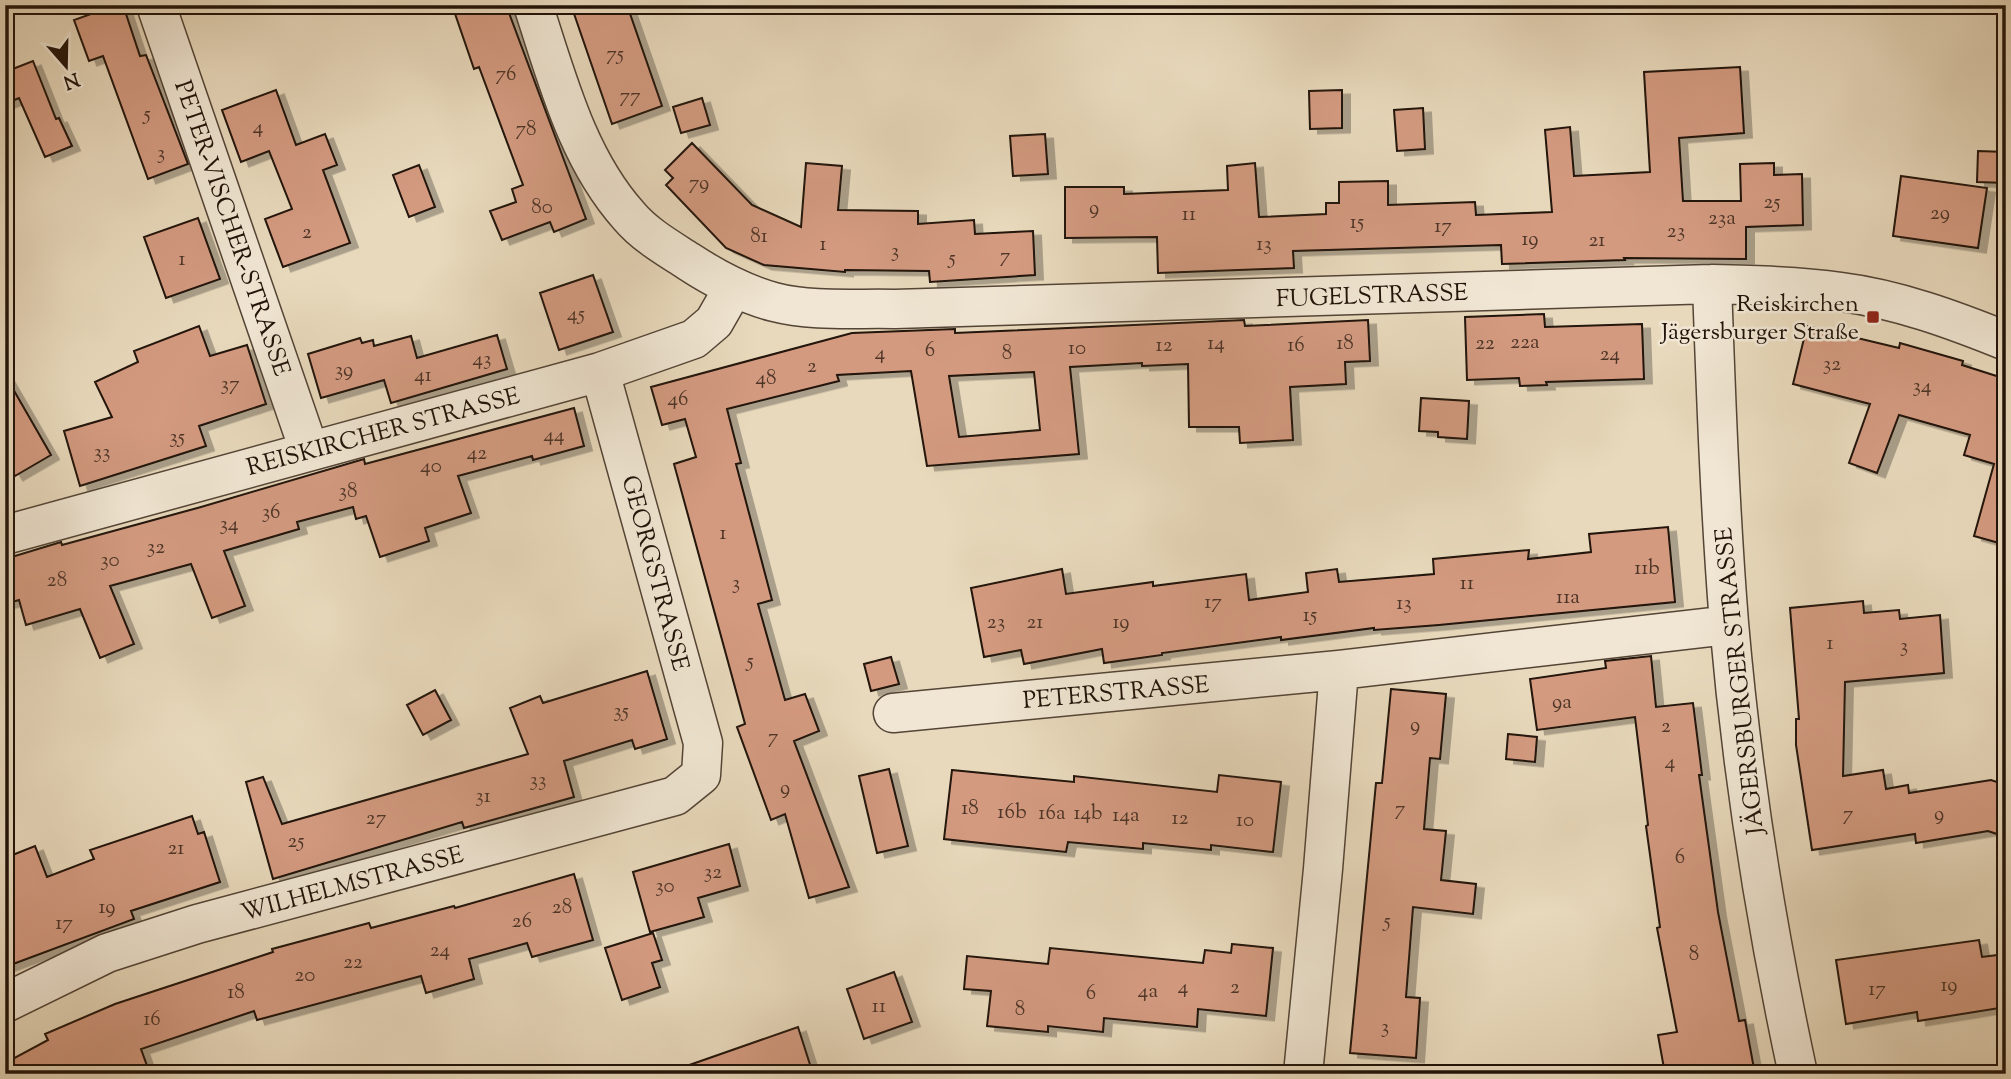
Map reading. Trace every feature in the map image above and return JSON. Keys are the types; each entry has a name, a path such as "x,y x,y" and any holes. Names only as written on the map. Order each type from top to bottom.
{"street":[{"name":"PETER-VISCHER-STRASSE","path":"156,5 309,450"},
{"name":"FUGELSTRASSE","path":"533,5 567,106 592,164 630,218 657,240 733,287 774,303 819,308 895,309 1712,284 1843,292 1963,324 2006,341"},
{"name":"JÄGERSBURGER STRASSE","path":"1712,284 1718,457 1729,625 1762,881 1798,1074"},
{"name":"REISKIRCHER STRASSE","path":"5,535 600,372 694,339 714,322 733,287"},
{"name":"GEORGSTRASSE","path":"600,372 703,743 701,775"},
{"name":"PETERSTRASSE","path":"893,713 1339,670 1729,625"},
{"path":"1303,1074 1320,908 1339,670"},
{"name":"WILHELMSTRASSE","path":"5,1003 107,953 197,924 675,796 701,775"}],"building":[{"path":"123,5 140,56 146,55 188,164 148,179 103,56 89,61 74,20"},
{"path":"452,5 506,5 586,219 554,232 550,222 502,240 490,211 516,202 512,189 523,185 479,67 474,69"},
{"path":"571,5 627,5 662,106 612,124"},
{"path":"33,61 56,119 59,118 72,146 45,157 19,98 5,104 5,72"},
{"path":"1740,67 1744,133 1679,138 1683,201 1741,201 1740,164 1774,163 1774,175 1802,174 1803,225 1746,227 1746,259 1624,258 1625,260 1502,264 1501,245 1293,251 1294,268 1158,273 1157,237 1065,238 1065,187 1124,187 1124,194 1228,190 1227,166 1255,163 1259,217 1326,214 1326,203 1339,203 1339,182 1388,181 1388,205 1475,202 1476,215 1552,212 1545,130 1570,127 1574,176 1650,172 1644,72"},
{"path":"276,90 296,145 325,134 337,165 323,170 350,243 283,267 265,219 292,209 269,151 241,162 222,110"},
{"path":"1342,90 1342,128 1310,129 1309,91"},
{"path":"702,98 710,125 681,133 673,107"},
{"path":"1423,108 1425,149 1397,151 1394,110"},
{"path":"1045,134 1048,174 1013,176 1010,136"},
{"path":"692,143 752,205 801,227 806,163 842,166 838,210 918,211 918,224 974,220 975,234 1033,231 1035,275 930,282 929,271 845,272 764,265 726,248 666,185 673,178 665,170"},
{"path":"1978,151 2006,152 2006,183 1977,182"},
{"path":"419,165 435,207 409,217 393,175"},
{"path":"1901,176 1987,188 1978,248 1893,236"},
{"path":"198,218 220,279 166,298 144,237"},
{"path":"593,275 613,332 559,350 540,293"},
{"path":"1544,314 1545,327 1642,324 1644,379 1546,382 1547,385 1520,386 1519,378 1467,380 1465,317"},
{"path":"1244,320 1245,326 1368,320 1370,361 1345,362 1346,384 1290,387 1293,440 1240,443 1239,427 1189,427 1188,364 1142,366 1142,363 1070,367 1079,454 927,466 911,371 837,375 839,381 727,409 741,463 736,464 772,600 758,604 785,700 805,694 819,731 794,741 849,887 809,898 785,814 771,820 737,727 745,724 674,464 696,457 685,419 662,425 651,387 852,333 955,329 955,333","holes":["1034,372 1040,430 959,437 949,376"]},
{"path":"199,326 210,356 247,345 266,404 199,426 206,446 80,486 64,431 112,417 95,382 138,362 134,351"},
{"path":"1807,326 1899,348 1900,343 1963,361 1962,365 2006,379 2006,545 1974,536 1994,464 1964,455 1970,435 1899,415 1877,473 1849,463 1870,404 1793,384"},
{"path":"497,335 507,369 391,403 384,380 321,398 308,354 360,338 362,343 373,340 374,346 411,336 417,358"},
{"path":"5,375 51,455 15,476 5,459"},
{"path":"1421,398 1469,401 1467,439 1438,437 1438,432 1419,431"},
{"path":"574,408 584,446 533,460 532,456 458,476 471,513 425,528 429,541 380,557 366,516 356,519 353,507 297,522 299,529 224,551 245,606 212,618 191,564 110,586 134,644 100,658 80,609 26,625 19,600 5,604 5,559 201,507 364,459 365,464"},
{"path":"1668,527 1675,602 1439,625 1374,628 1281,640 1281,637 1104,663 1102,649 1024,664 1021,650 984,657 971,588 1062,569 1066,594 1153,582 1153,586 1246,574 1249,600 1308,592 1306,573 1337,569 1339,582 1434,574 1433,559 1529,550 1528,559 1591,552 1589,534"},
{"path":"1863,601 1864,613 1899,610 1900,619 1940,615 1944,673 1845,682 1843,776 1883,770 1886,789 1908,785 1909,793 1991,780 2006,785 2006,837 1988,831 1916,843 1915,834 1812,850 1796,745 1796,719 1799,719 1790,608"},
{"path":"1651,656 1656,707 1693,703 1702,775 1699,775 1718,912 1739,1021 1745,1020 1755,1074 1665,1074 1658,1035 1677,1032 1657,928 1660,927 1635,717 1537,730 1530,679 1606,668 1605,661"},
{"path":"891,657 899,684 871,691 864,664"},
{"path":"647,671 667,739 635,749 632,740 564,761 574,797 464,828 462,822 273,879 246,782 263,777 282,824 528,754 510,708 540,696 543,703"},
{"path":"1391,689 1446,694 1440,759 1430,758 1424,829 1446,831 1441,880 1476,884 1473,914 1413,907 1406,997 1420,998 1416,1058 1350,1053 1376,783 1382,783"},
{"path":"435,690 451,720 423,735 407,705"},
{"path":"1508,734 1537,737 1535,762 1506,759"},
{"path":"889,769 908,846 877,853 859,776"},
{"path":"952,770 1074,782 1074,776 1217,792 1219,775 1281,782 1273,852 1211,845 1211,850 1143,843 1143,849 1068,842 1066,852 944,839"},
{"path":"192,816 198,834 204,832 220,882 131,911 134,919 5,967 5,858 35,846 47,877 94,859 90,850"},
{"path":"729,844 740,886 698,898 704,917 650,932 633,872"},
{"path":"574,874 593,940 532,957 527,943 469,959 474,979 426,993 421,976 257,1020 254,1011 141,1049 150,1074 5,1074 5,1063 48,1040 45,1034 115,1004 273,952 272,949 369,923 371,928 454,906 455,908"},
{"path":"653,933 662,960 652,963 660,987 622,1000 605,948"},
{"path":"1979,940 1982,957 2006,954 2006,1007 1918,1021 1917,1012 1846,1024 1836,960"},
{"path":"1232,944 1273,948 1266,1016 1198,1009 1197,1027 1104,1018 1103,1032 1048,1026 1048,1032 987,1026 991,991 964,989 967,956 1048,964 1050,948 1203,963 1205,950 1231,953"},
{"path":"894,972 912,1022 864,1039 847,989"},
{"path":"798,1027 813,1074 675,1074 675,1070"}],"place":[{"name":"Reiskirchen Jägersburger Straße","path":"1873,317"}]}
